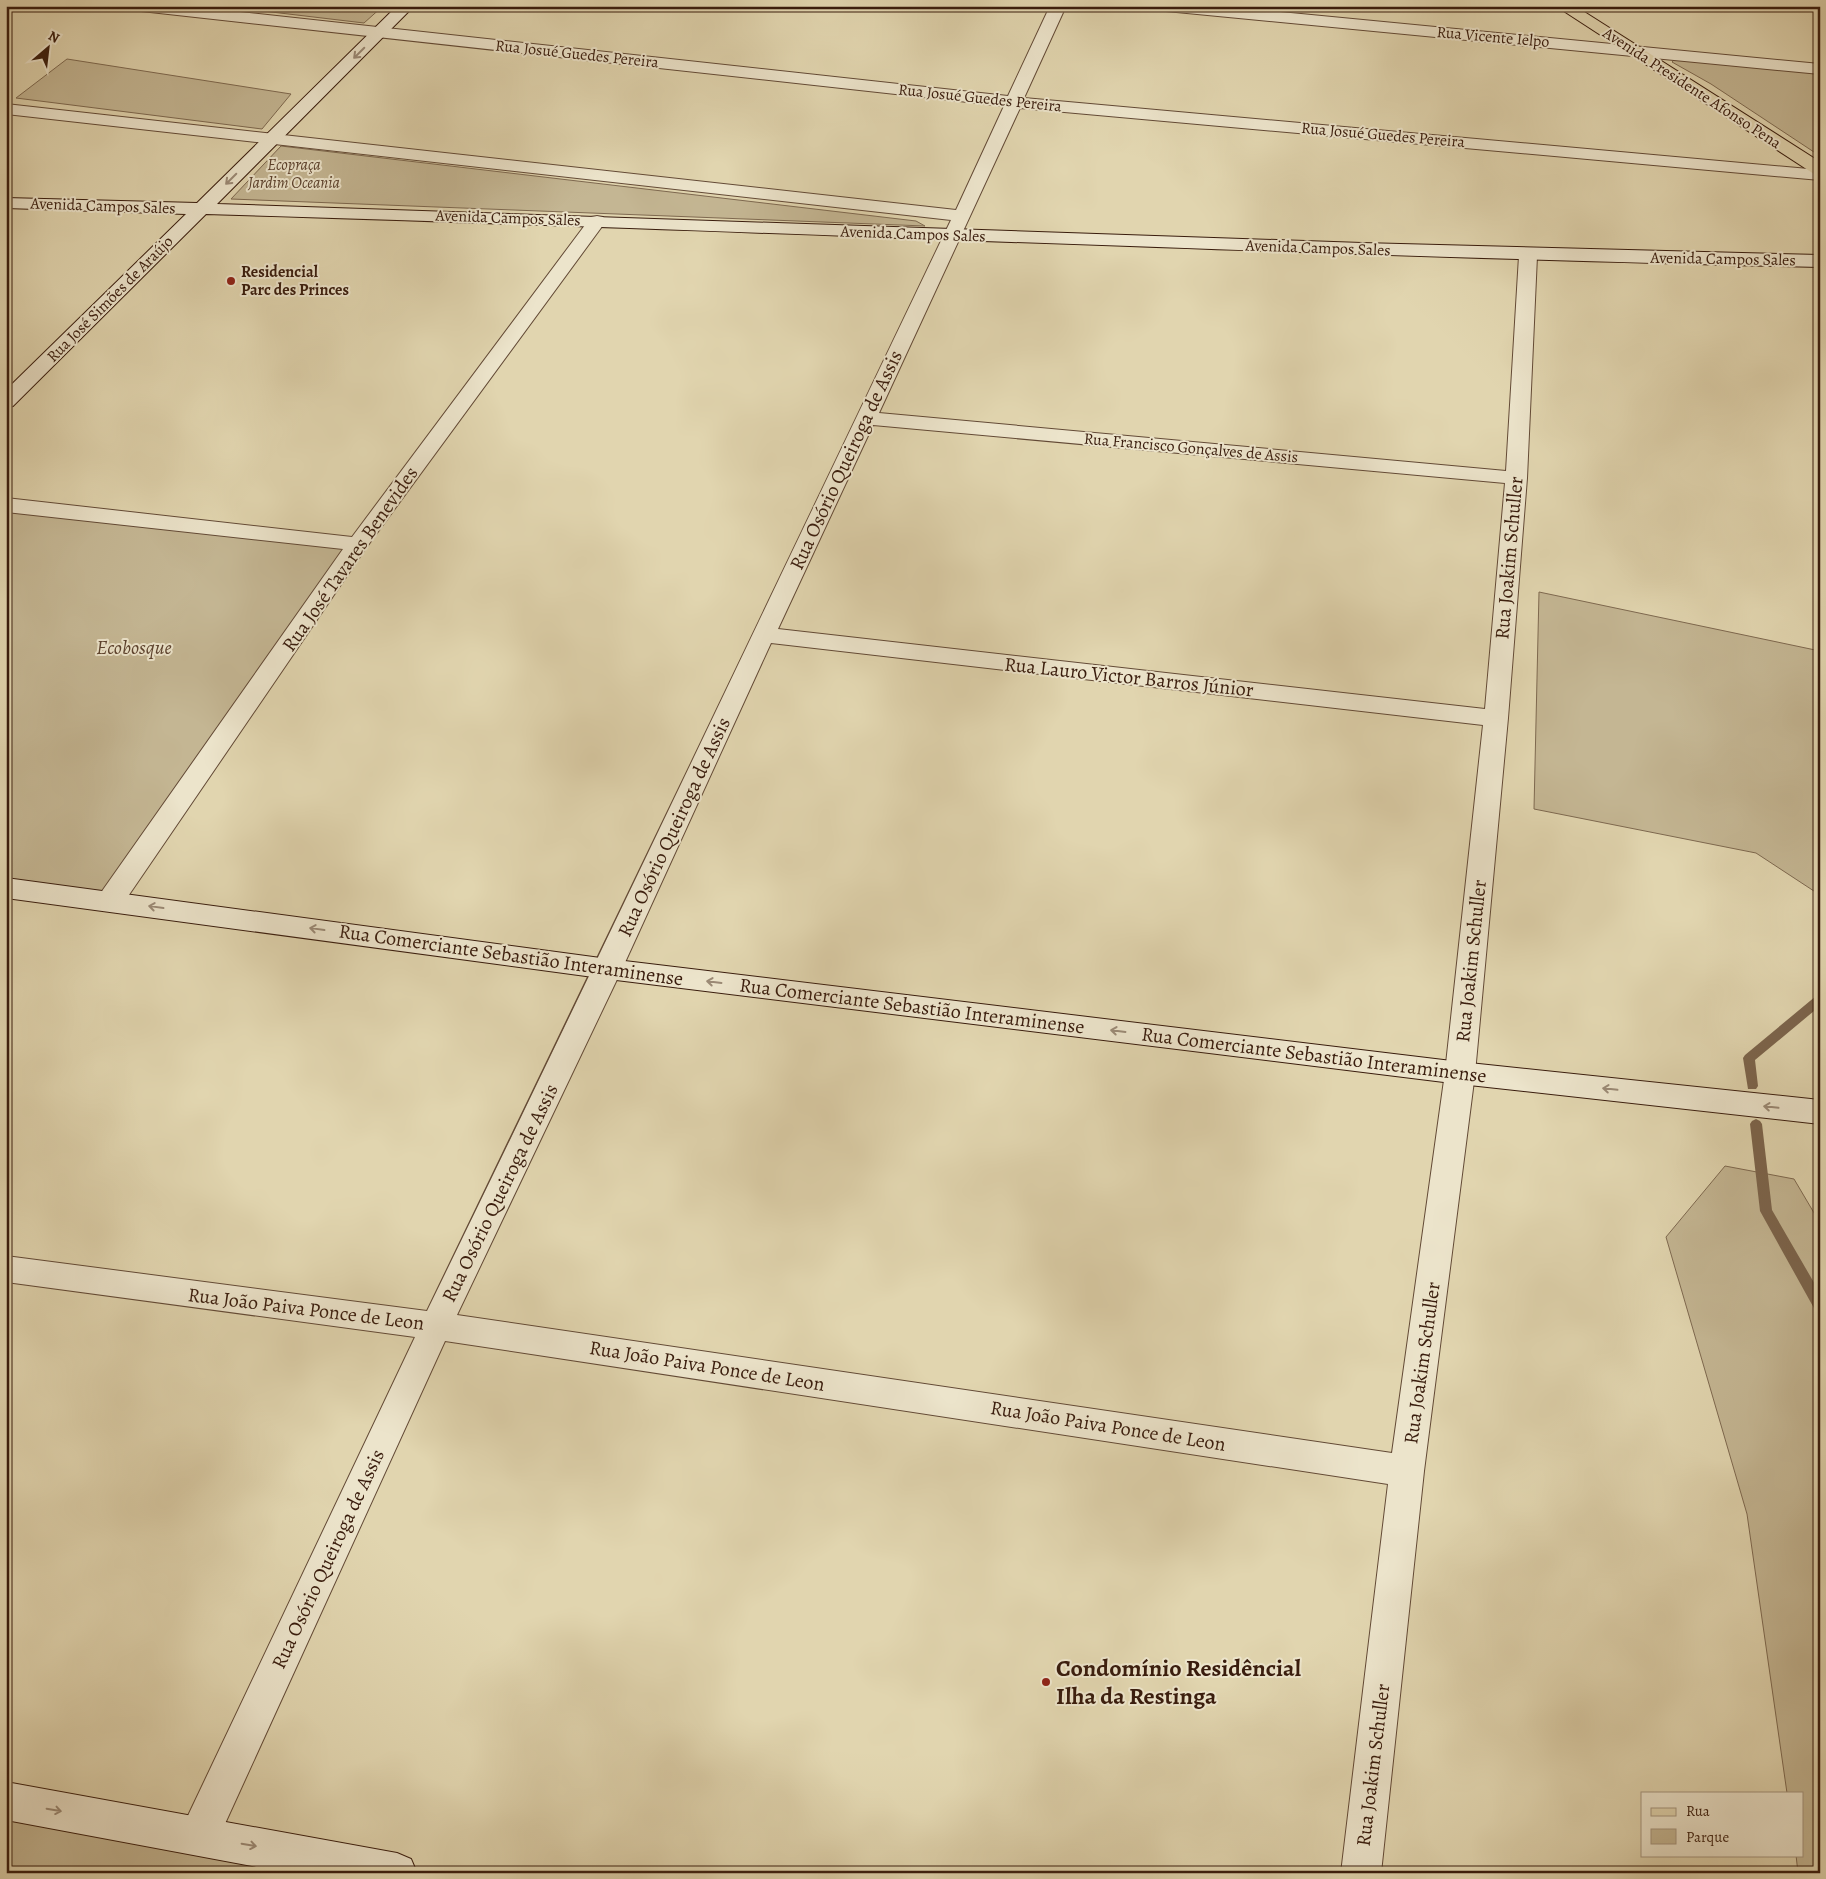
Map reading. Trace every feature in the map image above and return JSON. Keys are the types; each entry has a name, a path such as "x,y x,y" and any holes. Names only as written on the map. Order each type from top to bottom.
{"main road":[{"name":"Avenida Presidente Afonso Pena","path":"1564,6 1820,170"}],"street":[{"name":"Rua Josué Guedes Pereira","path":"141,6 1013,102 1820,175"},
{"name":"Rua José Simões de Araújo","path":"9,396 406,6"},
{"name":"Rua Osório Queiroga de Assis","path":"199,1836 436,1326 608,969 762,635 962,216 1058,6"},
{"name":"Rua Vicente Ielpo","path":"1166,6 1820,68"},
{"path":"6,109 962,216"},
{"name":"Avenida Campos Sales","path":"6,203 596,221 952,236 1528,256 1820,261"},
{"name":"Rua José Tavares Benevides","path":"110,901 358,544 596,221"},
{"name":"Rua Joakim Schuller","path":"1361,1873 1407,1472 1460,1073 1496,718 1516,478 1528,256"},
{"name":"Rua Francisco Gonçalves de Assis","path":"867,418 1516,478"},
{"path":"6,505 358,544"},
{"name":"Rua Lauro Victor Barros Júnior","path":"762,635 1496,718"},
{"name":"Rua Comerciante Sebastião Interaminense","path":"6,888 608,969 1817,1116"},
{"name":"Rua João Paiva Ponce de Leon","path":"6,1269 436,1326 1407,1472"},
{"path":"6,1801 397,1873"}],"green space":[{"path":"221,6 383,6 364,23"},
{"path":"1677,57 1820,73 1820,156 1711,84 1672,62"},
{"path":"67,59 291,94 262,129 16,98"},
{"name":"Ecopraça Jardim Oceania","path":"281,146 916,221 925,226 231,199"},
{"name":"Ecobosque","path":"6,505 358,544 110,901 6,888"},
{"path":"1539,592 1820,651 1820,895 1756,853 1534,809"},
{"path":"1725,1166 1794,1179 1820,1223 1820,1873 1798,1873 1796,1856 1804,1856 1804,1792 1787,1792 1747,1514 1666,1237"},
{"path":"6,1809 329,1873 6,1873"}],"waterway":[{"path":"1752,1086 1749,1058 1820,999"},
{"path":"1756,1124 1766,1211 1820,1306"}],"place":[{"name":"Residencial Parc des Princes","path":"231,281"},
{"name":"Condomínio Residêncial Ilha da Restinga","path":"1046,1682"}]}
